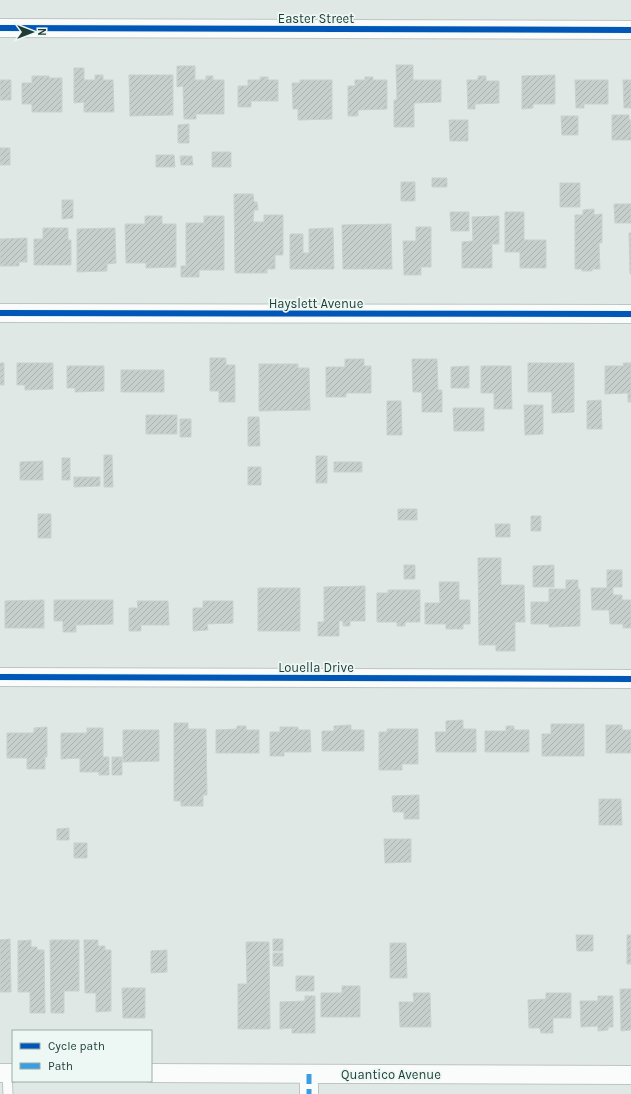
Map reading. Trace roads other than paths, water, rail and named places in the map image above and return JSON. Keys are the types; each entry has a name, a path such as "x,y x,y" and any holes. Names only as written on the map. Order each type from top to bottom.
{"street":[{"name":"Easter Street","path":"0,28 631,30"},
{"name":"Hayslett Avenue","path":"0,313 631,314"},
{"name":"Louella Drive","path":"0,677 631,679"},
{"name":"Quantico Avenue","path":"152,1074 631,1075"},
{"path":"309,1074 309,1094"}],"lane":[{"path":"7,1073 8,1094"}]}
